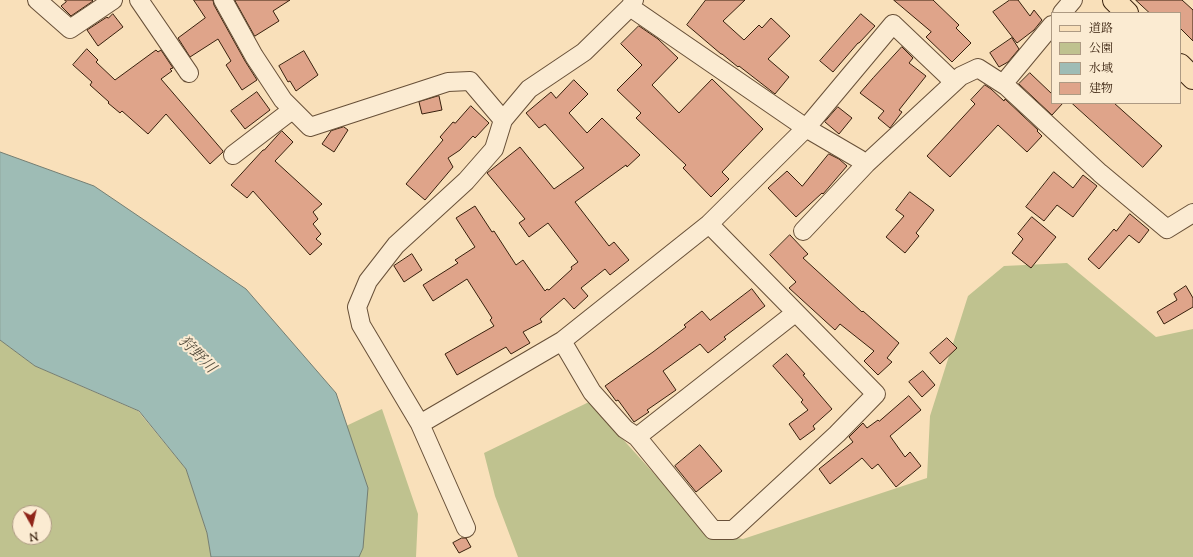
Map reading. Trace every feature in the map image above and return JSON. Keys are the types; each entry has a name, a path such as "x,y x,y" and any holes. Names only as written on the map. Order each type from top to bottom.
{"main road":[{"path":"1114,0 1126,12"},
{"path":"1181,66 1193,78"}],"street":[{"path":"37,0 70,29 113,0"},
{"path":"138,0 189,73"},
{"path":"222,0 254,56 283,100 310,127 448,82 470,81 503,120"},
{"path":"1063,12 1073,0"},
{"path":"466,528 420,424 361,325 357,307 368,281 396,245 466,181 494,149 503,120 529,89 584,52 632,4 806,128 866,164"},
{"path":"420,424 562,341 709,224 806,128 893,24 954,82"},
{"path":"1003,84 1051,26"},
{"path":"803,231 866,164 960,76 978,68 1003,84 1100,173 1167,229 1193,213"},
{"path":"233,155 292,110"},
{"path":"562,341 592,392 625,429 637,437 713,530 733,530 837,434 876,394 709,224"},
{"path":"637,437 795,313"}],"green space":[{"path":"1067,263 1156,337 1193,329 1193,557 518,557 495,496 484,453 589,402 708,533 743,539 927,478 930,416 968,296 1004,266"},
{"path":"0,340 35,366 138,411 186,469 207,533 211,557 0,557"},
{"path":"382,409 418,514 416,557 359,557 363,548 346,426"}],"water":[{"name":"狩野川","path":"0,152 94,186 246,289 336,393 368,488 363,548 359,557 211,557 207,533 186,469 139,411 35,366 0,340"}],"building":[{"path":"65,0 93,1 71,16 61,6 66,2"},
{"path":"194,0 213,0 214,5 257,80 242,90 226,65 231,61 218,39 190,57 178,38 205,18"},
{"path":"235,0 290,0 273,11 279,21 255,36"},
{"path":"706,0 745,0 723,21 744,40 759,25 762,28 771,18 790,36 768,59 789,77 775,94 721,54 687,25"},
{"path":"894,0 933,0 959,25 956,28 971,43 952,62 926,37 931,32"},
{"path":"1010,0 1018,0 1030,16 1034,10 1042,20 1034,30 1017,43 993,12"},
{"path":"1136,0 1182,0 1193,10 1193,41 1181,29 1181,12 1149,12"},
{"path":"113,14 123,27 98,46 87,30"},
{"path":"861,14 875,26 833,72 820,61"},
{"path":"639,26 658,39 678,58 652,85 679,113 712,79 763,129 722,172 729,179 711,197 683,168 686,165 636,118 641,113 617,90 642,65 621,44"},
{"path":"1012,38 1019,49 1008,62 999,67 990,53"},
{"path":"902,47 913,58 909,63 926,76 899,110 902,112 890,128 878,118 884,111 860,93"},
{"path":"87,49 98,60 96,62 115,80 156,50 158,52 161,50 173,68 170,69 172,71 161,79 223,152 210,164 166,114 148,134 122,111 120,113 90,85 92,82 73,65"},
{"path":"304,51 318,75 296,91 290,81 288,82 279,66"},
{"path":"1030,73 1051,93 1051,104 1062,104 1052,115 1019,84"},
{"path":"574,80 588,94 569,113 587,133 602,118 640,155 627,167 626,165 575,202 609,246 614,242 629,260 610,275 605,269 581,288 588,296 574,309 564,298 540,319 542,322 523,332 530,343 511,354 506,347 457,375 445,354 494,326 490,320 492,318 467,279 433,301 423,285 458,263 455,260 475,247 456,218 475,206 492,232 494,231 516,265 523,260 545,291 547,289 549,290 572,269 571,267 578,262 548,223 529,237 519,223 525,219 487,173 520,147 554,189 584,168 545,124 539,128 526,113 551,92 556,98"},
{"path":"985,85 1004,101 1005,99 1038,130 1037,131 1042,136 1027,152 998,125 950,177 927,156 975,104 971,100"},
{"path":"257,92 270,110 245,129 231,111"},
{"path":"439,96 442,110 422,114 419,102"},
{"path":"1073,104 1115,104 1162,146 1143,167"},
{"path":"471,106 489,123 475,138 473,136 460,150 448,158 453,167 425,200 406,184 443,140 440,137 453,122 455,123"},
{"path":"838,107 852,118 839,134 825,122"},
{"path":"344,127 348,130 334,152 322,144 331,131"},
{"path":"282,131 293,142 275,161 322,204 313,212 318,219 313,224 321,234 316,239 322,244 310,255 253,191 247,198 231,185"},
{"path":"829,154 839,159 847,166 823,194 822,193 796,217 768,188 787,171 802,186"},
{"path":"1054,172 1073,188 1083,175 1097,186 1073,217 1057,205 1044,221 1026,207"},
{"path":"910,192 934,210 916,233 919,236 905,253 886,237 904,216 896,210"},
{"path":"1130,214 1149,230 1139,243 1129,235 1099,269 1088,259 1114,229 1116,231"},
{"path":"1032,217 1056,237 1031,268 1012,253 1023,239 1018,234"},
{"path":"790,235 808,254 803,258 862,312 863,311 899,343 887,358 892,362 878,375 864,361 874,351 840,324 835,330 789,288 796,282 770,255"},
{"path":"412,254 422,270 404,282 394,266"},
{"path":"1186,286 1193,298 1193,307 1164,324 1157,312 1177,300 1174,294"},
{"path":"752,289 765,306 724,337 726,339 708,353 700,344 663,371 676,390 647,410 649,412 634,422 618,400 616,401 605,386 686,327 684,325 702,311 710,320"},
{"path":"947,338 957,348 940,364 930,353"},
{"path":"787,354 805,374 803,375 832,409 813,426 815,429 800,440 789,424 808,410 801,402 803,400 773,366"},
{"path":"923,371 935,385 922,397 909,382"},
{"path":"909,396 921,410 890,436 905,457 910,452 921,466 896,487 878,464 872,469 862,458 830,484 819,469 853,442 849,437 863,423 867,428 878,420 879,421"},
{"path":"700,445 722,471 696,492 675,466"},
{"path":"462,538 466,538 471,547 459,553 453,543"}]}
